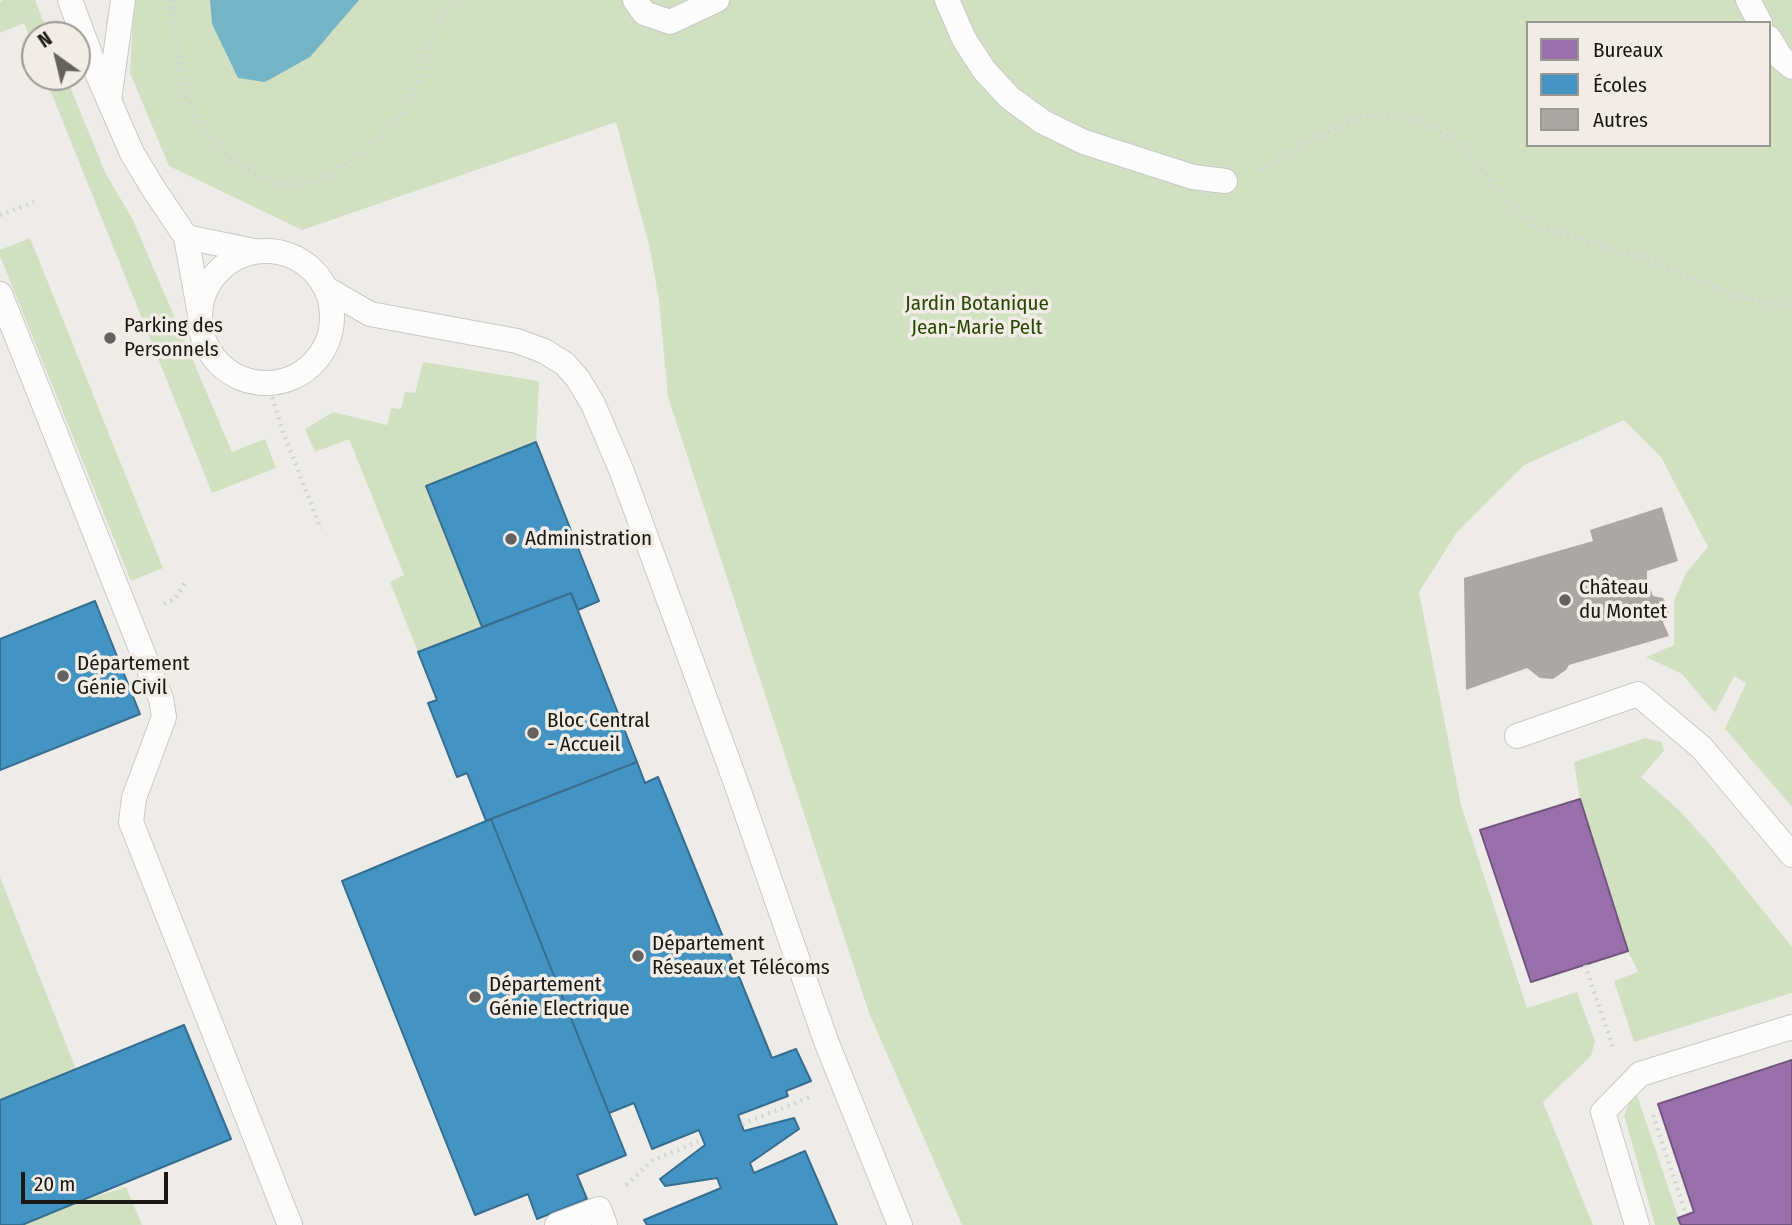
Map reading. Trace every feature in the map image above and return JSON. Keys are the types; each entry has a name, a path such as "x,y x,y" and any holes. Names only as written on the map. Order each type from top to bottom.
{"lane":[{"path":"70,0 132,153 187,237 200,311 201,334 211,355 226,371 246,380 268,384 290,379 310,368 323,352 370,314"},
{"path":"109,100 123,0"},
{"path":"635,0 644,13 670,22 717,0"},
{"path":"947,0 964,39 984,70 1010,98 1043,122 1084,142 1193,177 1225,181"},
{"path":"1748,0 1759,21"},
{"path":"1771,41 1781,58 1792,67"},
{"path":"187,237 256,251 277,251 298,258 315,271 327,289 333,310 331,331 323,352"},
{"path":"200,311 205,290 218,271 235,258 256,251"},
{"path":"327,289 370,314 517,341 544,351 565,364 578,379 593,404 627,485 736,783 826,1041 900,1225"},
{"path":"0,294 161,699 164,717 134,799 131,822 290,1225"},
{"path":"1517,736 1638,694 1702,748 1792,855"},
{"path":"1637,1225 1603,1112 1640,1074 1792,1027"},
{"path":"557,1225 598,1209 605,1225"}],"path":[{"path":"171,0 183,91 201,125 230,158 264,180 294,187 327,175 361,155 398,120 415,89 440,18 457,0"},
{"path":"1225,181 1247,179 1298,147 1360,116 1396,115 1426,124 1457,142 1517,212 1537,226 1653,261 1728,294 1792,307"},
{"path":"0,215 34,202"},
{"path":"268,384 284,435 321,528"},
{"path":"175,599 185,583"},
{"path":"1585,965 1602,1014"},
{"path":"1640,1074 1686,1214"},
{"path":"742,1124 790,1105"},
{"path":"653,1160 702,1140"}],"green space":[{"path":"35,0 43,21 21,21 21,24 0,33 0,2"},
{"name":"Jardin Botanique Jean-Marie Pelt","path":"134,0 1792,0 1792,807 1725,729 1746,683 1734,676 1715,713 1682,674 1646,657 1674,645 1674,601 1686,573 1708,547 1661,457 1624,420 1524,465 1457,532 1419,592 1461,805 1527,1008 1577,992 1595,1041 1591,1056 1543,1102 1593,1225 962,1225 869,1013 668,397 659,301 650,249 616,122 302,230 169,166 130,73"},
{"path":"51,91 72,91 105,172 133,220 232,452 265,439 276,468 212,493"},
{"path":"30,238 163,568 131,581 0,256 0,250"},
{"path":"423,362 539,381 536,445 535,443 426,486 482,627 418,652 390,582 404,575 349,439 315,452 305,429 333,412 387,425 391,408 401,409 405,392 415,393"},
{"path":"1645,738 1662,742 1664,751 1641,777 1679,810 1714,849 1792,947 1792,993 1634,1042 1614,981 1638,972 1628,951 1580,799 1574,762"},
{"path":"0,877 76,1069 0,1100"},
{"path":"1637,1095 1681,1225 1655,1225 1624,1115 1632,1096"},
{"path":"126,1187 142,1225 22,1225 84,1200"}],"water":[{"path":"210,0 359,0 310,57 265,82 238,78 212,24"}],"building: Bureaux":[{"path":"1580,799 1628,951 1531,982 1480,830"},
{"path":"1792,1060 1792,1225 1681,1225 1678,1218 1694,1212 1658,1104"}],"building: Écoles":[{"name":"Administration","path":"536,442 599,601 578,610 571,593 482,627 426,486"},
{"name":"Bloc Central - Accueil","path":"571,593 637,762 486,821 467,773 457,777 428,703 437,700 418,652"},
{"name":"Département Génie Civil","path":"95,601 140,714 0,770 0,639"},
{"name":"Département Réseaux et Télécoms","path":"637,762 645,783 658,777 772,1058 796,1049 811,1081 786,1091 788,1096 738,1115 744,1131 794,1118 799,1129 750,1163 754,1173 805,1151 837,1225 647,1225 644,1220 721,1188 717,1178 665,1186 660,1179 705,1145 699,1130 652,1149 634,1103 609,1113 491,819"},
{"name":"Département Génie Electrique","path":"491,819 626,1155 577,1175 587,1199 537,1219 528,1194 475,1215 342,881"},
{"path":"184,1025 231,1139 22,1225 0,1225 0,1100"}],"building: Autres":[{"name":"Château du Montet","path":"1662,507 1678,561 1647,571 1647,579 1653,596 1663,598 1668,606 1669,615 1663,622 1669,636 1569,665 1553,679 1540,678 1527,668 1466,690 1464,578 1593,541 1590,530"}],"place":[{"name":"Parking des Personnels","path":"110,338"},
{"name":"Administration","path":"511,539"},
{"name":"Château du Montet","path":"1565,600"},
{"name":"Département Génie Civil","path":"63,676"},
{"name":"Bloc Central - Accueil","path":"533,733"},
{"name":"Département Réseaux et Télécoms","path":"638,956"},
{"name":"Département Génie Electrique","path":"475,997"}]}
